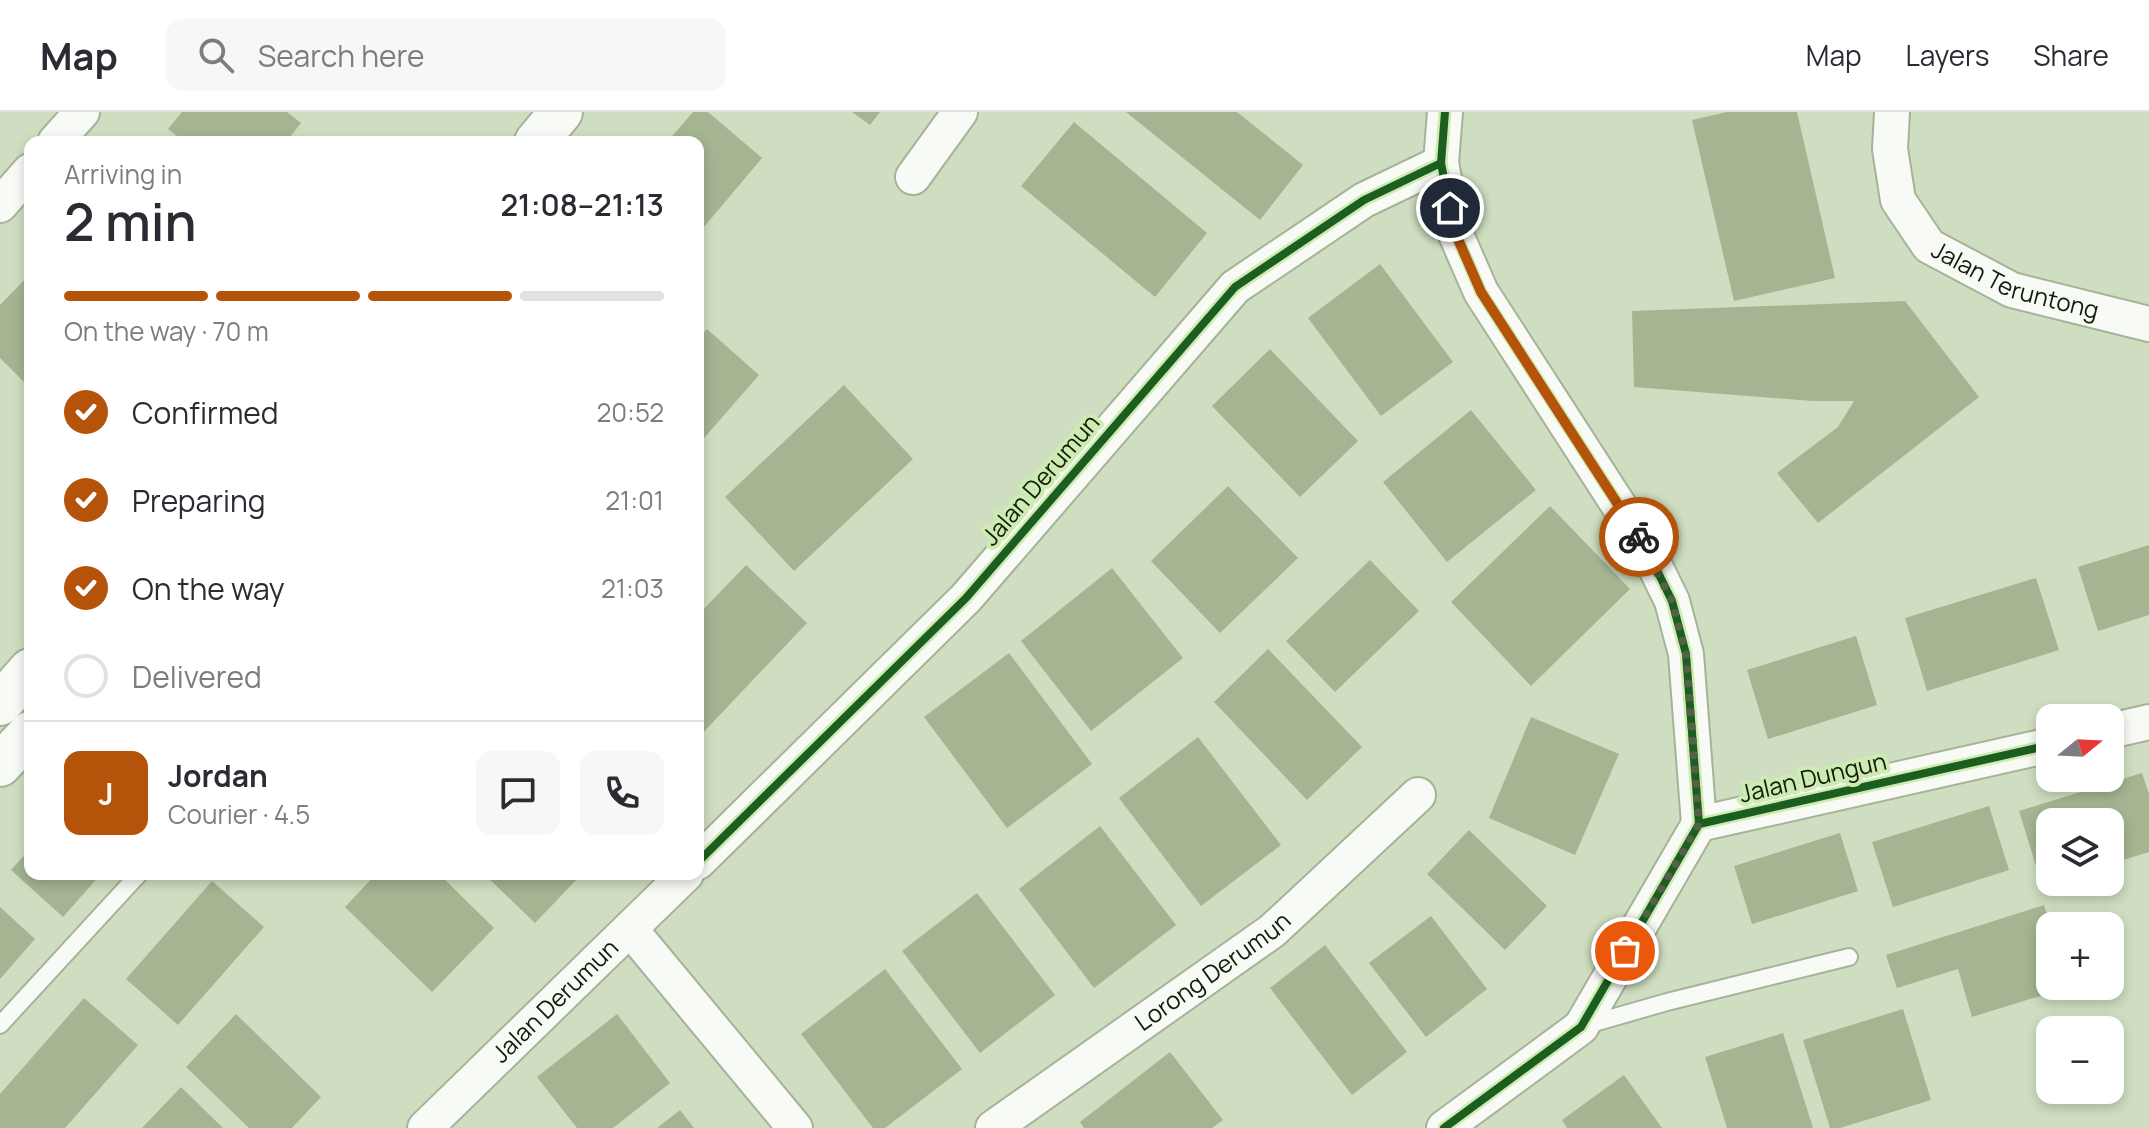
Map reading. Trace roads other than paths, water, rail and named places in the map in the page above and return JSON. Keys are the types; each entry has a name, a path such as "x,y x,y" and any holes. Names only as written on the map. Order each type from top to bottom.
{"street":[{"path":"60,136 82,112"},
{"path":"541,136 561,112"},
{"path":"913,177 960,112"},
{"path":"1444,1128 1581,1027 1699,824 1686,654 1672,601 1645,546 1481,292 1454,230 1441,163 1445,112"},
{"name":"Jalan Teruntong","path":"1892,112 1890,149 1898,200 1929,246 2012,290 2149,324"},
{"name":"Jalan Derumun","path":"704,856 966,598 1235,287 1364,200 1441,163"},
{"path":"0,205 24,178"},
{"path":"0,704 24,677"},
{"path":"2124,728 2149,722"},
{"path":"0,765 24,739"},
{"name":"Jalan Dungun","path":"1699,824 2036,748"},
{"name":"Lorong Derumun","path":"993,1128 1272,931 1418,795"},
{"name":"Jalan Derumun","path":"425,1128 680,880"},
{"path":"630,929 795,1128"}],"lane":[{"path":"0,1025 133,880"},
{"path":"1581,1027 1667,1002 1849,957"}]}
